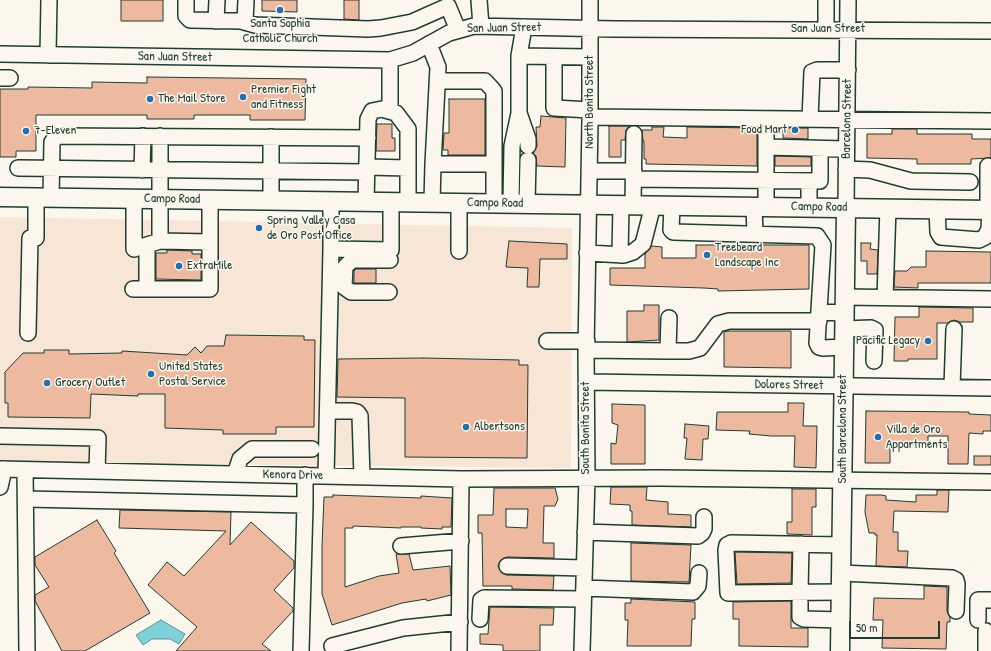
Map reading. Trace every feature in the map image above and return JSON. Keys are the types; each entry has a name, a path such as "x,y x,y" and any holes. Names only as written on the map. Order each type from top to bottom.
{"main road":[{"name":"Campo Road","path":"0,197 990,210"},
{"name":"South Barcelona Street","path":"840,651 846,208"}],"street":[{"path":"48,0 48,55"},
{"path":"186,0 187,19 246,22 255,26 375,29 412,22 447,3 458,30"},
{"path":"216,0 216,21"},
{"path":"246,0 246,22"},
{"path":"479,0 481,26"},
{"name":"North Bonita Street","path":"588,204 590,0"},
{"path":"826,0 826,29"},
{"name":"Barcelona Street","path":"846,208 848,0"},
{"name":"San Juan Street","path":"0,54 390,60 413,53 458,30 481,26 991,31"},
{"path":"510,204 512,146 519,113 519,56 524,27"},
{"path":"429,44 438,67 432,202"},
{"path":"519,56 590,57"},
{"path":"554,57 554,108 590,113 766,119 991,121"},
{"path":"390,60 390,110"},
{"path":"810,119 812,72 817,70 848,70"},
{"path":"438,81 485,81 494,90 493,164 510,204"},
{"path":"331,249 391,250 408,168 408,129 402,119 390,110 376,109 372,111 368,119 368,169"},
{"path":"510,204 528,153 528,139 519,113"},
{"path":"366,202 372,122 375,116 384,115 393,119 408,136"},
{"path":"754,233 766,181 766,119"},
{"path":"620,255 627,205 634,170 634,134"},
{"path":"28,333 30,238 36,238 44,198 52,169 52,142 57,136 368,138"},
{"path":"142,170 143,136"},
{"path":"160,136 160,199 154,243 140,289 210,289 210,200"},
{"path":"271,137 271,200"},
{"path":"766,147 846,149"},
{"path":"589,166 634,170 675,179 820,181 820,148"},
{"path":"433,164 493,164"},
{"path":"937,209 938,232 941,237 979,240 985,237 989,229 990,210 988,166"},
{"path":"18,168 271,170 408,168"},
{"path":"846,169 870,170 912,181 970,182"},
{"path":"675,179 671,230 673,232 808,234 816,236 820,239 822,245 817,342 819,347 844,347"},
{"path":"809,181 809,207"},
{"path":"134,199 134,249 154,243 210,242"},
{"path":"326,476 331,201"},
{"path":"459,203 459,251"},
{"name":"South Bonita Street","path":"582,651 586,478 588,204"},
{"path":"587,253 620,255 633,252 642,244 653,205"},
{"path":"885,298 888,208"},
{"path":"389,292 351,292 344,286 344,276 345,267 352,260 390,260"},
{"path":"547,341 586,346 689,351 700,348 718,324 729,321 819,317 844,313 885,298 991,300"},
{"path":"844,313 875,330 874,361"},
{"path":"668,351 669,318"},
{"path":"952,387 954,329"},
{"name":"Dolores Street","path":"586,382 991,388"},
{"path":"328,411 352,411 357,412 360,416 362,477"},
{"path":"0,436 98,438 97,471"},
{"path":"234,474 240,459 252,449 312,449"},
{"path":"0,487 2,469"},
{"name":"Kenora Drive","path":"2,469 461,479 586,478 991,482"},
{"path":"25,470 27,651"},
{"path":"301,651 305,475"},
{"path":"459,651 461,479"},
{"path":"26,499 305,505"},
{"path":"585,532 698,536 704,529 704,517"},
{"path":"401,546 461,541"},
{"path":"841,592 800,597 728,593 726,550 727,545 731,543 842,545"},
{"path":"801,544 800,617 804,619 841,620"},
{"path":"507,566 584,568"},
{"path":"480,619 481,600 484,598 693,592 698,586 699,574"},
{"path":"842,574 952,578 956,580 957,584 956,611"},
{"path":"986,651 978,600 991,600"},
{"path":"332,646 403,628 460,622"}],"shaded area":[{"path":"0,217 572,228 571,468 0,462"}],"water":[{"path":"161,620 185,634 179,644 170,639 152,639 143,645 136,635"}],"building":[{"path":"121,0 163,0 163,21 121,21"},
{"path":"262,0 297,0 297,12 262,11"},
{"path":"344,0 359,0 359,20 344,19"},
{"path":"147,77 306,79 305,120 250,120 250,115 194,115 194,119 147,119 147,115 36,115 36,151 16,151 16,157 0,157 0,89 28,89 28,87 92,88 92,82 147,83"},
{"path":"449,99 485,99 485,155 448,155 448,150 443,150 444,133 449,133"},
{"path":"541,116 566,118 565,167 537,166 536,156 533,153 537,146 536,127 540,127"},
{"path":"377,124 392,124 392,138 395,138 395,151 376,151"},
{"path":"609,126 629,126 626,130 625,140 621,140 621,157 609,157"},
{"path":"652,127 664,127 663,137 687,138 687,127 757,128 757,166 646,164 646,159 644,159 644,141 642,130 652,130"},
{"name":"Food Mart","path":"783,128 808,128 808,139 783,138"},
{"path":"892,129 917,129 917,134 972,134 972,139 991,139 991,158 971,159 971,164 917,164 917,159 867,158 867,134 892,134"},
{"path":"775,156 811,157 811,166 775,166"},
{"path":"509,241 567,244 567,259 540,259 539,287 527,287 528,268 506,267"},
{"path":"861,243 871,243 870,249 878,250 877,274 867,274 867,261 861,261"},
{"path":"696,245 809,245 809,289 718,291 718,289 704,288 610,285 610,268 645,268 645,254 652,246 662,247 662,258 696,258"},
{"path":"167,250 192,251 192,254 201,254 201,280 156,279 156,253 167,253"},
{"path":"926,251 991,252 991,283 918,283 918,288 894,287 895,271 907,271 911,267 926,267"},
{"path":"356,269 376,269 376,283 354,283 354,271"},
{"path":"644,305 659,305 659,340 627,342 627,311 644,311"},
{"path":"919,307 973,308 973,322 960,322 954,320 948,323 937,323 937,359 908,359 908,361 894,361 895,317 919,317"},
{"path":"791,331 791,368 724,367 724,332"},
{"path":"226,335 304,336 304,340 315,340 314,427 276,427 276,434 223,434 223,430 165,428 165,394 138,394 138,396 91,394 90,418 8,417 8,403 5,403 5,372 23,353 44,353 44,350 69,350 69,354 122,353 122,351 187,355 195,347 201,353 207,346 224,346"},
{"name":"Albertsons","path":"423,358 519,360 519,365 528,365 527,458 405,457 405,398 337,397 338,359"},
{"path":"788,403 804,403 803,426 817,426 816,468 794,467 795,436 771,436 749,434 750,431 716,430 717,412 788,412"},
{"path":"612,404 645,405 645,464 611,464 611,443 616,444 618,425 612,423"},
{"path":"866,411 969,412 969,414 991,415 991,431 983,431 983,434 969,433 968,464 948,464 948,436 928,436 928,445 890,444 890,463 865,463"},
{"path":"685,424 709,426 708,439 703,439 702,460 685,459 687,438 684,438"},
{"path":"974,456 991,456 991,465 974,465"},
{"path":"611,487 647,487 646,500 668,502 668,514 691,515 691,527 632,525 632,511 630,511 630,505 610,504"},
{"path":"494,488 555,488 558,499 555,506 544,506 543,543 554,543 554,558 507,557 500,561 498,566 502,573 506,575 554,576 553,590 512,589 512,586 483,586 482,533 478,533 478,515 493,515","holes":["506,509 528,509 527,528 506,527"]},
{"path":"792,489 816,489 816,507 812,507 812,535 787,534 787,522 792,522"},
{"path":"937,490 949,490 948,512 894,511 893,532 898,532 898,551 908,551 907,567 876,566 877,535 875,535 875,533 869,533 865,512 866,495 882,495 886,496 886,500 916,502 916,495 937,495"},
{"path":"333,495 421,498 421,496 452,498 451,527 442,527 442,529 421,527 401,528 353,526 353,528 345,528 345,587 379,576 399,573 396,554 409,554 413,570 450,566 451,595 427,601 426,599 402,603 332,625 322,594 322,546 324,497 333,497"},
{"path":"120,510 231,512 230,545 251,522 294,561 294,568 274,590 293,608 293,611 262,644 271,651 176,651 197,627 148,585 167,562 184,576 226,531 119,528"},
{"path":"97,520 116,551 114,553 150,613 85,651 62,651 35,601 35,595 49,587 35,565 35,557"},
{"path":"631,543 691,545 689,582 631,581"},
{"path":"735,552 792,553 791,583 737,584"},
{"path":"924,586 947,587 947,611 950,622 947,622 946,649 882,648 883,620 873,620 874,598 924,599"},
{"path":"631,599 695,602 695,619 692,619 691,646 627,646 628,620 625,620 625,603 631,603"},
{"path":"791,601 791,628 808,628 808,647 739,646 739,619 733,619 733,602"},
{"path":"490,607 554,608 553,625 540,625 540,651 503,651 503,645 480,644 480,634 488,634"}],"place":[{"name":"Santa Sophia Catholic Church","path":"280,10"},
{"name":"Premier Fight and Fitness","path":"243,97"},
{"name":"The Mail Store","path":"150,99"},
{"name":"Food Mart","path":"795,130"},
{"name":"7-Eleven","path":"26,131"},
{"name":"Spring Valley Casa de Oro Post Office","path":"259,228"},
{"name":"Treebeard Landscape Inc","path":"707,255"},
{"name":"ExtraMile","path":"179,266"},
{"name":"Pacific Legacy","path":"928,341"},
{"name":"United States Postal Service","path":"151,374"},
{"name":"Grocery Outlet","path":"47,383"},
{"name":"Albertsons","path":"466,427"},
{"name":"Villa de Oro Appartments","path":"878,437"}]}
